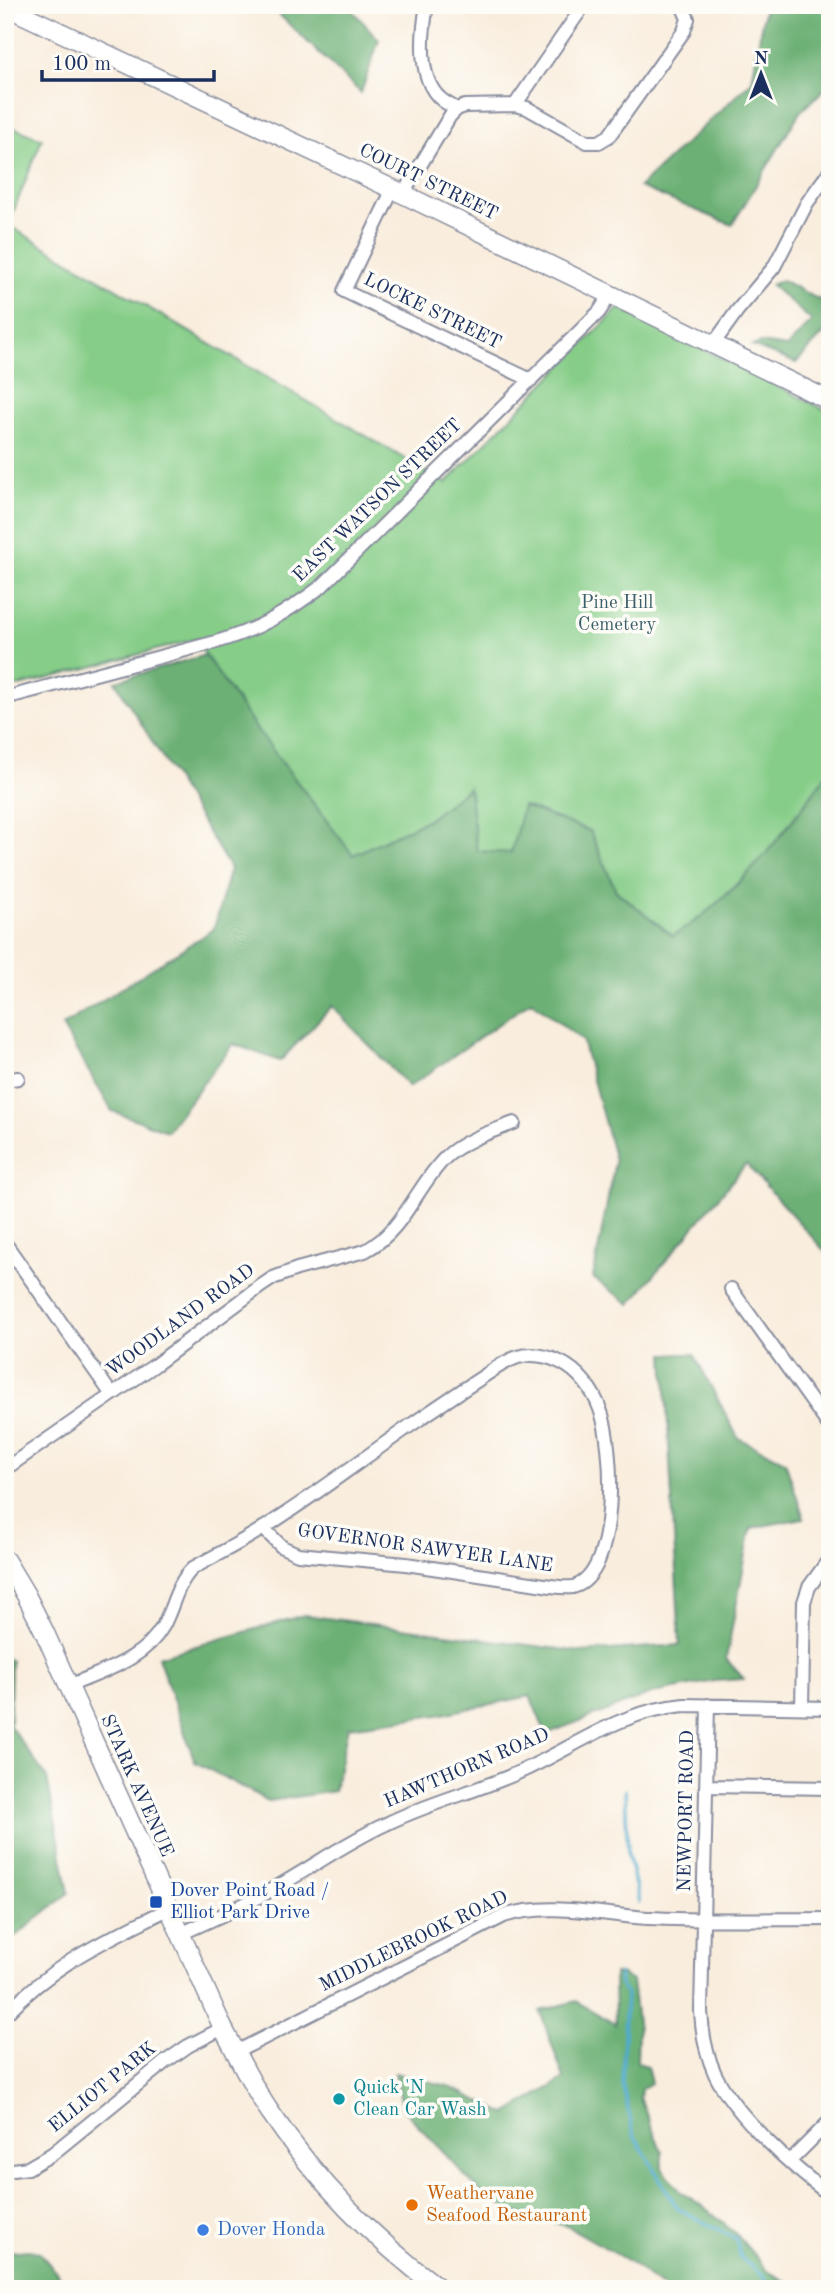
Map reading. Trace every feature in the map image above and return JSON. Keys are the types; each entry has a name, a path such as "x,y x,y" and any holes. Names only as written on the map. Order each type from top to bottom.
{"street":[{"path":"427,5 423,52 426,69 443,101 457,108 476,104 527,108 587,142 599,142 609,136 684,31 688,19 682,5"},
{"path":"515,105 584,5"},
{"name":"COURT STREET","path":"5,6 398,191 830,401"},
{"path":"398,191 457,108"},
{"path":"714,343 774,267 807,203 830,171"},
{"name":"LOCKE STREET","path":"398,191 344,291 531,380"},
{"name":"EAST WATSON STREET","path":"5,698 243,634 291,610 322,586 531,380 599,312 611,294"},
{"name":"WOODLAND ROAD","path":"5,1469 273,1278 365,1251 376,1245 398,1225 445,1158 462,1145 514,1123"},
{"path":"5,1243 112,1395"},
{"path":"731,1289 830,1427"},
{"name":"GOVERNOR SAWYER LANE","path":"69,1686 135,1656 146,1648 163,1627 183,1577 193,1568 263,1528 504,1363 519,1357 546,1356 561,1362 584,1381 601,1410 606,1426 610,1462 610,1499 605,1544 594,1569 572,1587 406,1564 298,1554 282,1547 263,1528"},
{"path":"802,1707 804,1602 809,1587 830,1558"},
{"name":"STARK AVENUE","path":"5,1560 26,1595 69,1686 223,2028 270,2112 343,2203 404,2260 440,2289"},
{"name":"HAWTHORN ROAD","path":"180,1934 265,1894 375,1829 416,1810 522,1771 618,1721 663,1707 708,1705 830,1708"},
{"name":"NEWPORT ROAD","path":"708,1705 701,2011 706,2051 726,2092 761,2133 830,2195"},
{"path":"706,1786 830,1788"},
{"path":"5,2015 69,1960 168,1909"},
{"name":"MIDDLEBROOK ROAD","path":"236,2052 518,1911 559,1909 651,1918 830,1919"},
{"name":"ELLIOT PARK","path":"5,2171 28,2168 52,2154 175,2054 223,2028"},
{"path":"790,2161 830,2121"}],"green space":[{"path":"251,5 353,5 353,11 379,40 361,93 271,7"},
{"path":"765,5 830,5 830,84 800,112 732,225 639,187 752,81"},
{"name":"Pine Hill Cemetery","path":"5,124 42,139 8,225 446,483 619,308 830,412 830,770 762,860 703,916 673,936 616,891 589,831 524,806 511,854 477,851 469,788 429,819 353,856 255,727 205,655 197,639 5,690"},
{"path":"782,280 819,300 830,294 830,327 796,363 752,346 760,343 787,347 812,321 771,285"},
{"path":"205,655 255,727 353,855 429,819 469,787 477,851 511,853 523,806 590,831 616,891 673,936 697,920 740,882 778,839 830,770 830,1257 746,1164 630,1304 593,1278 615,1161 582,1040 531,1001 409,1087 332,1006 280,1061 233,1044 167,1131 112,1111 62,1026 214,929 230,868 115,681"},
{"path":"664,1354 694,1354 738,1438 785,1461 804,1518 751,1528 726,1659 744,1679 715,1681 654,1693 546,1734 530,1696 438,1715 348,1727 334,1791 268,1801 195,1762 158,1657 304,1615 581,1652 680,1645"},
{"path":"5,1657 11,1661 10,1726 47,1778 69,1893 5,1945"},
{"path":"614,1974 621,1974 632,1981 638,2030 637,2062 647,2067 651,2083 641,2089 640,2098 662,2152 662,2168 681,2192 703,2206 738,2236 767,2271 800,2289 666,2289 625,2259 567,2226 511,2211 482,2194 403,2109 395,2073 448,2086 506,2114 564,2079 540,2011 576,2001 615,2024"},
{"path":"5,2252 39,2252 70,2289 5,2289"}],"waterway":[{"path":"625,1790 628,1854 639,1902"},
{"path":"619,1974 620,1985 626,1993 622,2083 634,2135 677,2208 736,2239 741,2258 762,2275 772,2289"}],"place":[{"name":"Dover Point Road / Elliot Park Drive","path":"156,1902"},
{"name":"Quick 'N Clean Car Wash","path":"339,2099"},
{"name":"Weathervane Seafood Restaurant","path":"412,2205"},
{"name":"Dover Honda","path":"203,2230"}]}
